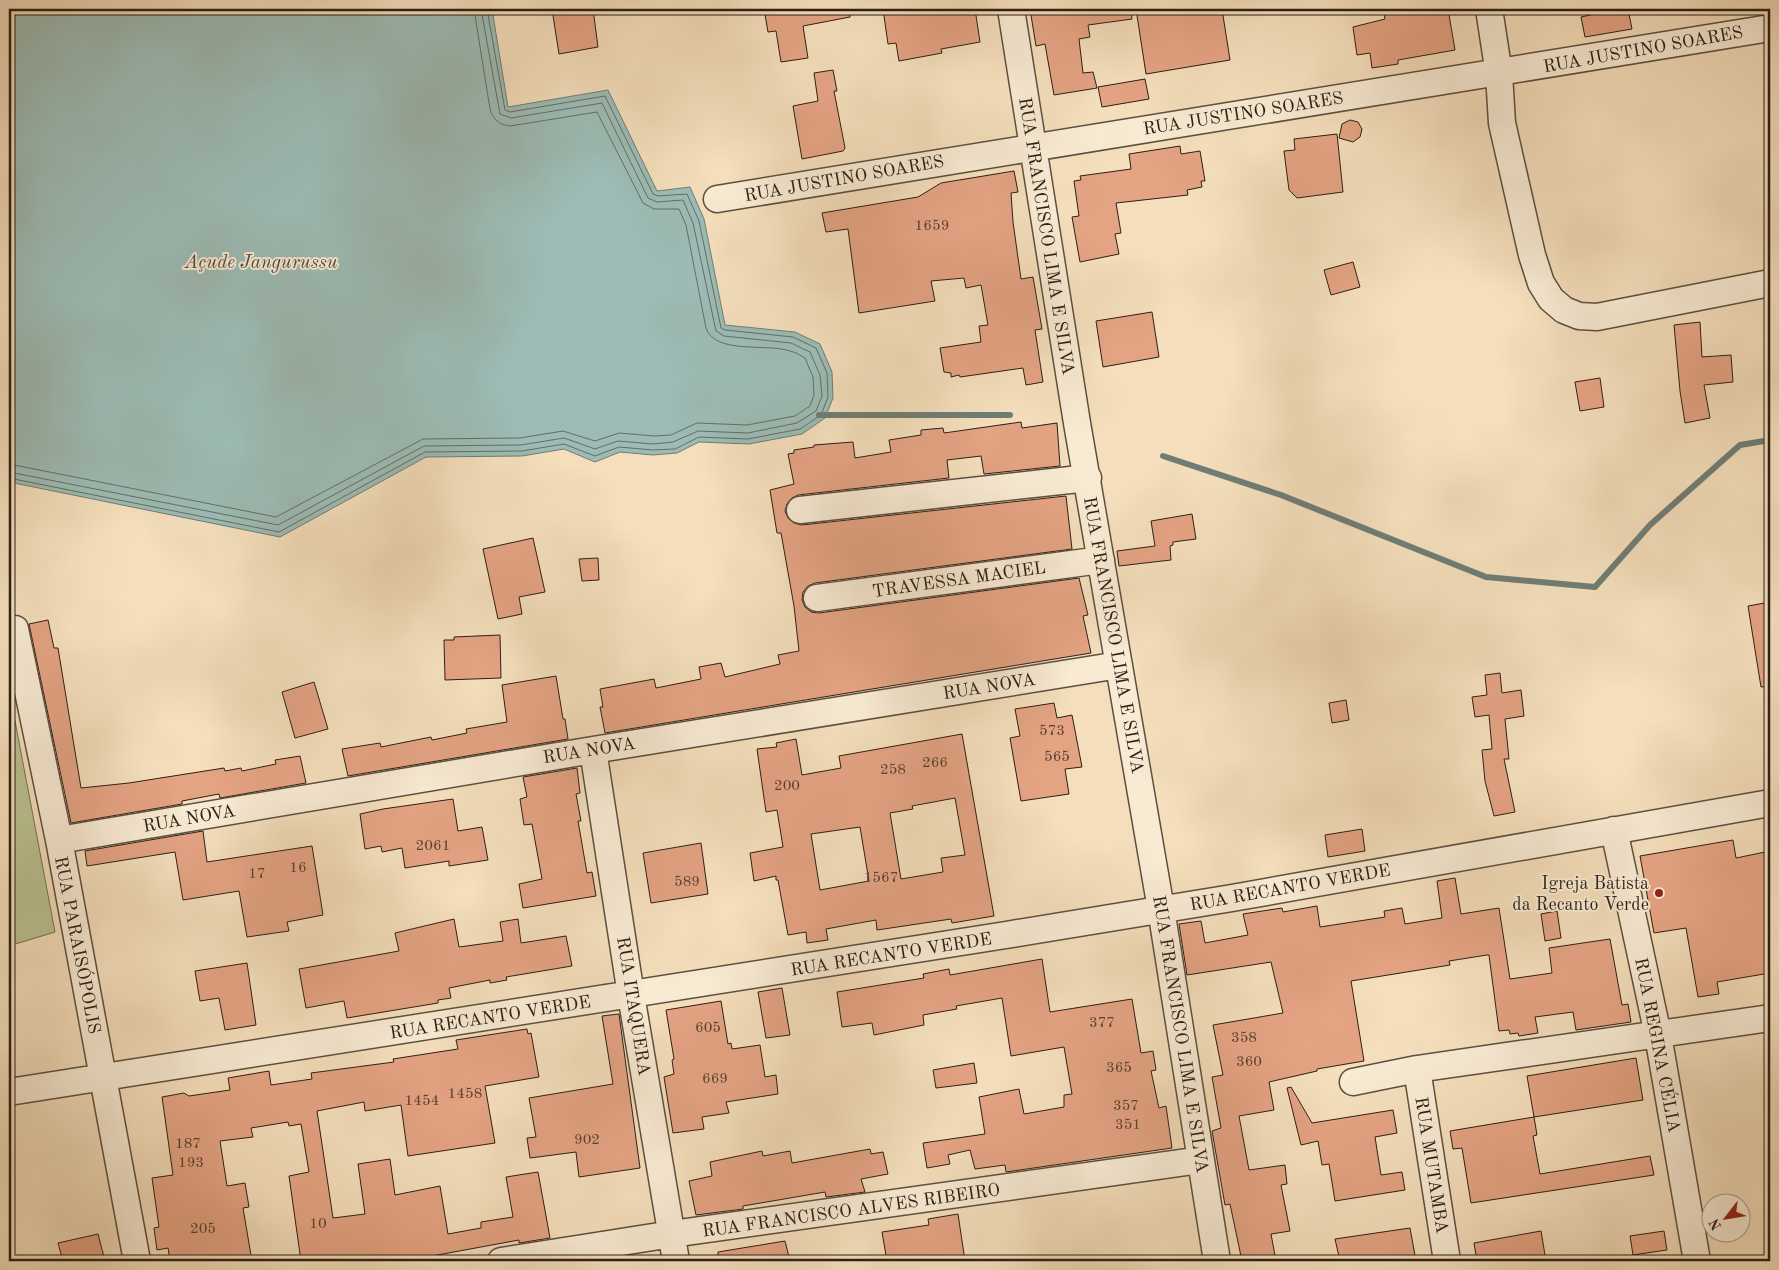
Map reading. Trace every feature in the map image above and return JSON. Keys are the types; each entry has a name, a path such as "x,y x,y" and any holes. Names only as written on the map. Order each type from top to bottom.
{"street":[{"name":"RUA FRANCISCO LIMA E SILVA","path":"1011,9 1077,423 1161,909 1217,1261"},
{"path":"1489,9 1499,74 1502,123 1532,255 1541,283 1551,299 1564,310 1579,316 1597,317 1770,283"},
{"name":"RUA JUSTINO SOARES","path":"717,200 1033,146 1499,74 1770,28"},
{"path":"800,510 1088,478"},
{"name":"TRAVESSA MACIEL","path":"817,598 1101,560"},
{"name":"RUA PARAISÓPOLIS","path":"15,629 59,840 137,1261"},
{"name":"RUA NOVA","path":"59,840 593,750 1120,665"},
{"name":"RUA ITAQUERA","path":"593,750 631,995 676,1261"},
{"name":"RUA RECANTO VERDE","path":"9,1092 631,995 1161,909 1770,803"},
{"name":"RUA REGINA CÉLIA","path":"1614,830 1658,1035 1697,1261"},
{"path":"1353,1082 1417,1069 1770,1018"},
{"name":"RUA MUTAMBA","path":"1417,1069 1446,1261"},
{"name":"RUA FRANCISCO ALVES RIBEIRO","path":"508,1261 672,1234 1201,1160"}],"green space":[{"path":"9,689 55,932 9,946"}],"water":[{"name":"Açude Jangurussu","path":"9,9 492,9 508,107 608,90 657,191 690,187 704,219 725,325 795,332 820,344 832,372 833,398 825,418 802,434 749,444 699,442 677,453 653,455 620,452 595,462 564,449 522,456 426,457 280,537 9,482"}],"building":[{"path":"552,9 593,9 598,47 559,54"},
{"path":"764,9 850,9 850,17 803,26 808,58 781,62 776,31 768,32"},
{"path":"883,9 975,9 980,42 941,49 942,53 899,61 896,43 888,44"},
{"path":"1030,9 1131,9 1132,19 1088,25 1090,37 1079,39 1083,73 1093,72 1097,88 1054,95 1045,44 1036,46"},
{"path":"1136,9 1176,9 1176,13 1202,9 1222,9 1230,60 1146,74"},
{"path":"1383,9 1448,9 1455,50 1398,60 1398,64 1372,68 1370,53 1357,55 1353,27 1385,19"},
{"path":"1618,9 1628,9 1632,29 1585,37 1581,17"},
{"path":"833,70 837,91 834,91 845,148 843,151 802,159 793,106 818,101 814,73"},
{"path":"1145,79 1149,99 1102,107 1098,87"},
{"path":"1350,120 1358,122 1362,129 1360,137 1353,142 1339,138 1342,124"},
{"path":"1337,134 1343,192 1297,198 1289,190 1284,151 1295,150 1294,139"},
{"path":"1180,146 1181,154 1200,151 1205,181 1201,181 1202,187 1187,190 1188,195 1116,203 1121,233 1115,234 1119,254 1080,262 1072,217 1079,216 1074,181 1081,180 1080,176 1131,169 1129,154"},
{"path":"1014,171 1018,192 1011,193 1013,222 1021,279 1033,277 1042,329 1035,330 1043,382 1026,385 1023,368 951,377 951,373 944,372 940,348 981,342 979,326 988,325 981,285 966,288 964,278 931,281 935,301 859,313 848,229 826,232 822,213 918,197 941,183"},
{"path":"1353,262 1360,287 1331,295 1324,270"},
{"path":"1152,312 1159,357 1103,367 1096,321"},
{"path":"1700,322 1702,357 1731,355 1733,382 1704,385 1710,418 1685,423 1674,325"},
{"path":"1600,378 1604,407 1580,411 1575,382"},
{"path":"1021,422 1022,428 1057,423 1060,466 984,474 981,456 947,460 949,478 798,495 787,504 785,511 788,518 794,523 802,525 1066,496 1072,549 815,583 808,586 803,592 802,600 805,607 811,612 819,613 1079,578 1088,615 1083,616 1091,653 605,733 600,707 603,707 600,689 654,679 656,688 701,679 699,667 721,663 725,677 780,664 778,655 799,651 794,606 781,533 777,533 770,490 794,484 788,454 794,453 794,450 814,447 814,445 853,442 855,458 891,452 889,440 921,435 921,430 943,428 944,433"},
{"path":"1192,514 1196,539 1173,542 1173,545 1170,546 1171,560 1119,566 1117,551 1155,546 1151,521"},
{"path":"533,538 545,592 519,597 522,614 498,619 483,549"},
{"path":"598,558 599,580 582,581 579,559"},
{"path":"1770,602 1770,686 1761,687 1748,606"},
{"path":"48,620 54,648 58,648 81,788 129,783 224,768 225,771 241,768 242,771 276,764 275,760 300,756 306,783 220,798 219,794 182,801 182,804 71,823 29,624"},
{"path":"500,635 501,678 445,680 444,640 454,640 454,637"},
{"path":"1500,673 1502,693 1521,690 1524,716 1505,719 1509,759 1504,759 1515,812 1494,816 1485,781 1482,750 1492,749 1489,715 1475,717 1472,697 1487,695 1485,675"},
{"path":"556,676 568,739 348,776 342,749 380,743 381,747 431,737 432,740 467,733 466,729 507,722 502,685"},
{"path":"314,682 328,729 295,738 282,692"},
{"path":"1346,700 1349,720 1332,723 1329,703"},
{"path":"1054,703 1057,718 1072,715 1082,767 1065,769 1069,794 1021,801 1010,738 1020,736 1015,709"},
{"path":"962,734 994,916 952,923 951,919 877,930 876,920 826,929 828,940 807,943 806,932 788,935 776,876 754,881 750,853 783,847 777,810 766,812 757,749 777,747 776,743 796,739 802,775 841,768 839,756","holes":["955,798 965,855 941,858 943,872 901,879 890,813 913,809 912,806","860,827 869,881 820,890 811,834"]},
{"path":"577,768 580,793 576,794 581,821 578,821 587,873 592,872 596,896 523,908 519,884 542,879 532,824 524,825 520,799 527,797 523,777"},
{"path":"453,799 458,831 482,827 488,860 449,866 449,861 405,868 402,848 382,852 381,846 365,849 360,814"},
{"path":"1362,829 1365,851 1328,857 1325,835"},
{"path":"203,831 207,862 312,846 323,915 287,922 289,931 247,937 239,891 183,900 175,852 87,866 85,851"},
{"path":"1733,840 1736,858 1770,851 1770,973 1717,982 1719,994 1698,997 1686,928 1654,933 1640,856"},
{"path":"701,843 708,894 651,903 643,853"},
{"path":"1455,878 1461,914 1499,908 1510,979 1552,973 1549,948 1610,939 1622,1005 1628,1004 1631,1022 1576,1030 1573,1012 1535,1017 1538,1033 1519,1036 1518,1033 1510,1034 1509,1030 1499,1031 1489,955 1449,961 1450,965 1351,981 1364,1061 1317,1069 1317,1071 1269,1082 1274,1110 1239,1116 1249,1170 1285,1165 1287,1184 1281,1185 1290,1231 1271,1234 1276,1261 1242,1261 1230,1204 1225,1205 1212,1131 1221,1128 1212,1077 1223,1075 1213,1025 1283,1013 1271,962 1187,975 1179,924 1201,921 1205,943 1248,935 1243,914 1282,908 1283,912 1317,906 1320,927 1385,917 1384,911 1402,908 1405,924 1442,918 1437,881"},
{"path":"1557,911 1561,938 1545,941 1541,914"},
{"path":"454,919 459,947 503,941 500,922 518,919 521,943 566,936 572,966 506,977 507,980 490,983 490,980 449,988 451,998 438,1000 438,1003 347,1018 344,1001 306,1008 299,969 399,951 395,933"},
{"path":"1042,959 1050,1012 1132,999 1141,1053 1153,1051 1156,1070 1151,1071 1159,1108 1166,1106 1172,1148 1006,1172 1005,1165 975,1169 970,1150 948,1155 950,1164 927,1168 923,1143 985,1134 979,1097 1019,1089 1024,1114 1064,1107 1064,1095 1072,1094 1064,1047 1011,1056 1002,998 956,1006 957,1009 923,1015 924,1025 874,1035 872,1023 842,1027 837,992 924,978 923,974 949,969 950,975"},
{"path":"247,963 256,1025 225,1030 219,998 200,1001 195,971"},
{"path":"782,988 790,1035 766,1038 758,992"},
{"path":"721,1001 728,1044 731,1043 732,1049 760,1045 765,1077 776,1075 778,1094 726,1102 729,1113 702,1117 704,1129 673,1133 664,1077 674,1074 672,1060 674,1059 666,1010"},
{"path":"619,1014 640,1168 579,1177 576,1152 530,1158 527,1138 536,1137 529,1098 613,1084 602,1016"},
{"path":"527,1029 528,1034 531,1033 539,1077 485,1086 495,1143 408,1156 401,1105 365,1111 364,1102 317,1111 333,1218 365,1214 358,1164 390,1159 395,1195 440,1186 448,1234 481,1228 481,1222 513,1217 506,1177 538,1172 550,1238 519,1243 519,1240 405,1261 301,1261 289,1176 309,1172 301,1124 289,1126 288,1122 251,1128 253,1137 220,1141 227,1186 245,1183 249,1207 243,1208 252,1261 170,1261 168,1248 157,1250 154,1228 159,1227 152,1178 173,1175 162,1097 184,1093 189,1096 230,1090 228,1078 269,1071 271,1085 312,1079 311,1073 394,1062 393,1059 458,1049 456,1040"},
{"path":"1636,1058 1643,1100 1534,1117 1527,1076"},
{"path":"974,1063 977,1083 936,1088 933,1070"},
{"path":"1291,1087 1312,1123 1393,1110 1397,1133 1375,1137 1381,1175 1402,1172 1405,1190 1335,1201 1329,1164 1322,1165 1318,1141 1301,1145 1287,1088"},
{"path":"1534,1117 1537,1135 1533,1136 1540,1174 1650,1156 1654,1175 1471,1203 1462,1148 1453,1149 1450,1131"},
{"path":"870,1149 871,1154 883,1152 888,1174 861,1179 865,1192 826,1197 825,1192 743,1206 743,1209 696,1215 689,1181 712,1176 710,1162 762,1151 763,1156 790,1151 792,1163"},
{"path":"958,1214 965,1261 887,1261 882,1232 929,1225 928,1219"},
{"path":"1410,1228 1416,1261 1340,1261 1335,1239"},
{"path":"1541,1231 1546,1261 1477,1261 1474,1243"},
{"path":"1664,1231 1667,1250 1633,1255 1630,1236"},
{"path":"98,1234 105,1261 63,1261 58,1243"},
{"path":"785,1241 790,1261 718,1261 718,1252"}],"waterway":[{"path":"819,415 1010,415"},
{"path":"1163,456 1281,495 1486,577 1595,587 1650,525 1740,445 1770,440"}],"place":[{"name":"Igreja Batista da Recanto Verde","path":"1659,893"}]}
